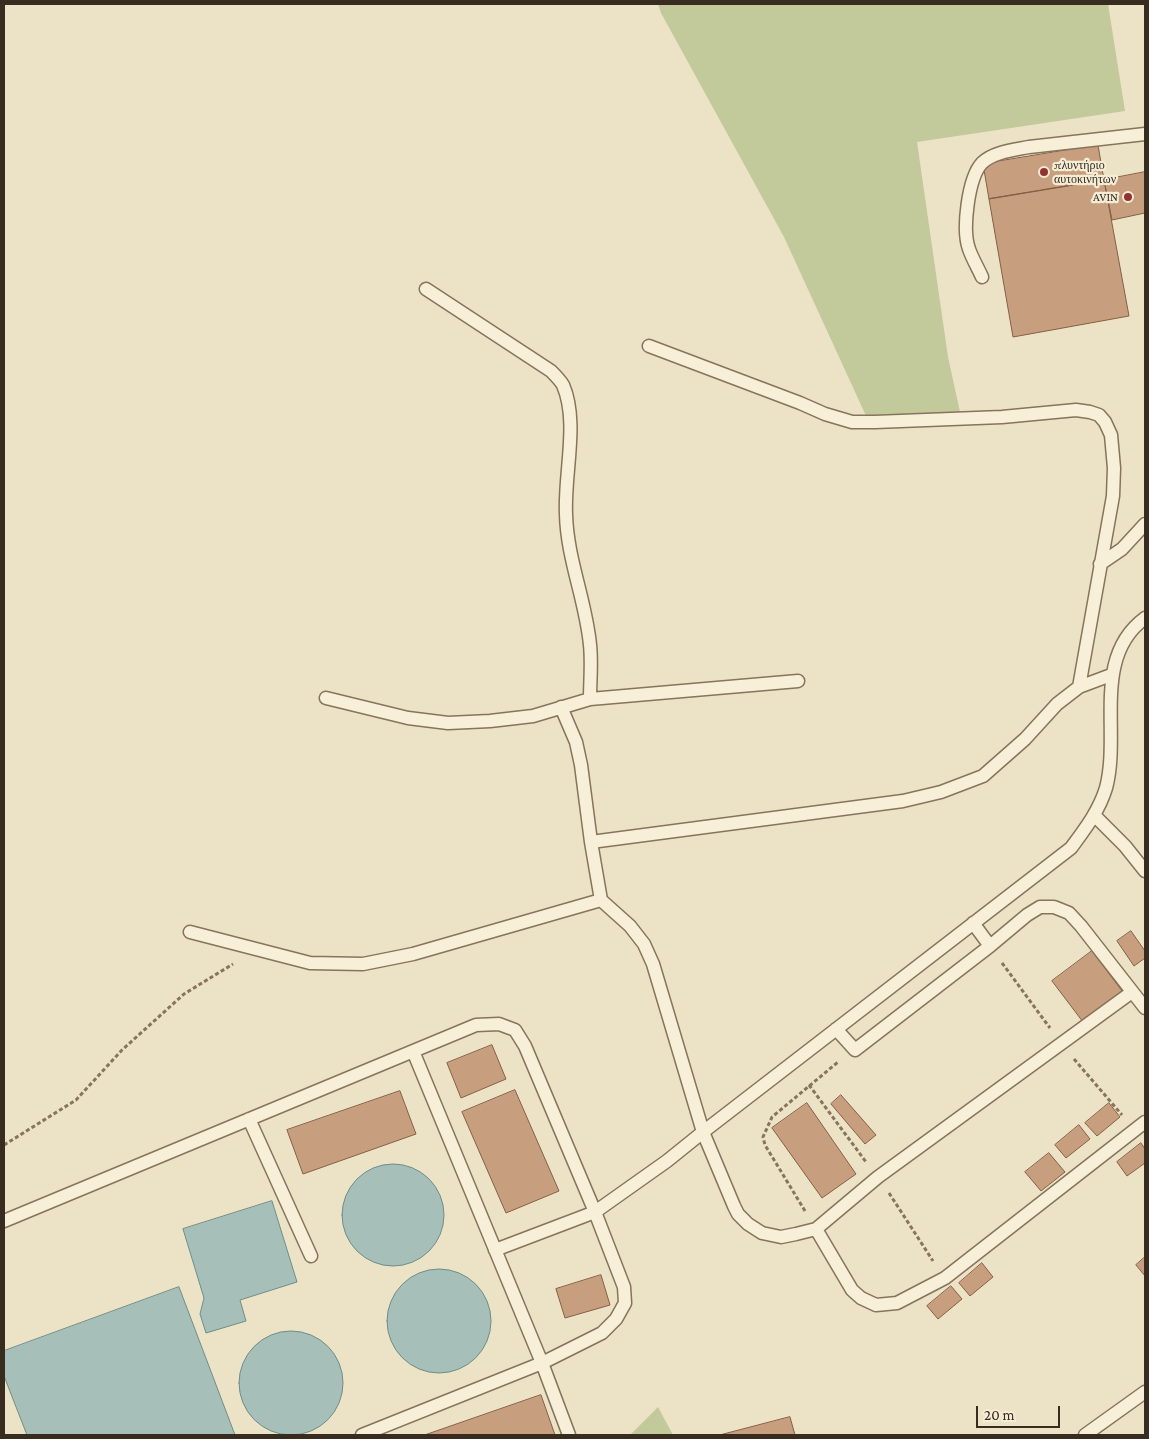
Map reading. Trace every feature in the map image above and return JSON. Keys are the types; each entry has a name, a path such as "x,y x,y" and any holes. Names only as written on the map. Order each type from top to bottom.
{"lane":[{"path":"982,277 968,247 966,222 970,188 976,172 982,163 990,157 1010,150 1145,134"},
{"path":"426,289 551,371 562,384 568,401 572,425 565,489 566,517 570,550 590,644 590,699"},
{"path":"649,346 826,414 852,422 1002,417 1076,410 1099,415 1105,422 1111,435 1114,468 1113,496 1091,626 1078,687"},
{"path":"1100,564 1122,549 1145,524"},
{"path":"495,1250 595,1212 667,1162 703,1132 1071,848 1095,816 1106,788 1110,757 1111,675 1121,647 1138,623 1145,618"},
{"path":"591,842 903,801 941,792 983,776 1025,738 1057,704 1078,687 1111,675"},
{"path":"326,698 408,718 448,723 490,722 533,716 590,699 798,681"},
{"path":"561,707 576,742 581,765 601,900 630,926 644,944 653,964 703,1132 738,1214 748,1224 762,1233 781,1236 816,1229 878,1177 1132,992"},
{"path":"1095,816 1125,846 1145,872"},
{"path":"190,932 310,963 363,964 412,954 601,900"},
{"path":"836,1029 855,1050 990,946 1027,915 1040,907 1054,907 1070,913 1145,1008"},
{"path":"972,923 990,946"},
{"path":"4,1221 476,1025 499,1024 515,1030 525,1046 595,1212 624,1287 625,1303 616,1320 602,1332 542,1363 362,1435"},
{"path":"413,1051 542,1363 569,1435"},
{"path":"249,1119 311,1256"},
{"path":"816,1229 852,1290 861,1298 876,1305 897,1303 945,1278 1145,1122"},
{"path":"1085,1435 1145,1392"}],"path":[{"path":"4,1146 76,1100 122,1050 184,994 257,949"},
{"path":"816,1229 766,1145 764,1137 772,1117 809,1085 855,1050"}],"green space":[{"path":"658,4 1108,4 1125,111 917,142 948,357 960,412 867,418 784,237 661,13"},
{"path":"658,1407 673,1435 630,1435"}],"water":[{"path":"393,1164 412,1168 429,1179 440,1196 444,1215 440,1234 429,1251 412,1262 393,1266 374,1262 357,1251 346,1234 342,1215 346,1196 357,1179 374,1168"},
{"path":"272,1201 297,1282 240,1300 246,1321 206,1333 200,1314 204,1298 183,1229"},
{"path":"439,1269 459,1273 476,1284 487,1301 491,1321 487,1341 476,1358 459,1369 439,1373 419,1369 402,1358 391,1341 387,1321 391,1301 402,1284 419,1273"},
{"path":"179,1287 235,1435 27,1435 4,1376 4,1351"},
{"path":"291,1331 311,1335 328,1346 339,1363 343,1383 339,1403 328,1420 311,1431 291,1435 271,1431 254,1420 243,1403 239,1383 243,1363 254,1346 271,1335"}],"building":[{"name":"πλυντήριο αυτοκινήτων","path":"1098,145 1104,180 989,199 983,164"},
{"path":"1145,172 1145,213 1112,220 1104,180"},
{"path":"1104,180 1129,316 1013,337 989,199"},
{"path":"1131,931 1145,951 1145,958 1134,966 1117,941"},
{"path":"1092,951 1122,991 1083,1022 1052,981"},
{"path":"492,1045 506,1079 461,1098 447,1063"},
{"path":"515,1090 559,1191 506,1213 462,1112"},
{"path":"400,1091 416,1134 303,1174 287,1130"},
{"path":"841,1095 876,1135 865,1144 831,1104"},
{"path":"807,1103 856,1174 822,1198 772,1128"},
{"path":"1109,1103 1120,1117 1097,1136 1085,1123"},
{"path":"1079,1125 1090,1139 1066,1158 1055,1145"},
{"path":"1141,1143 1145,1149 1145,1163 1127,1176 1117,1162"},
{"path":"1049,1153 1065,1172 1041,1191 1025,1172"},
{"path":"1145,1257 1145,1276 1136,1265"},
{"path":"982,1263 993,1277 970,1296 959,1283"},
{"path":"601,1275 610,1305 565,1318 556,1289"},
{"path":"951,1286 962,1299 938,1319 927,1306"},
{"path":"541,1395 555,1435 425,1435"},
{"path":"790,1417 795,1435 720,1435"}],"place":[{"name":"πλυντήριο αυτοκινήτων","path":"1044,172"},
{"name":"AVIN","path":"1128,197"}]}
